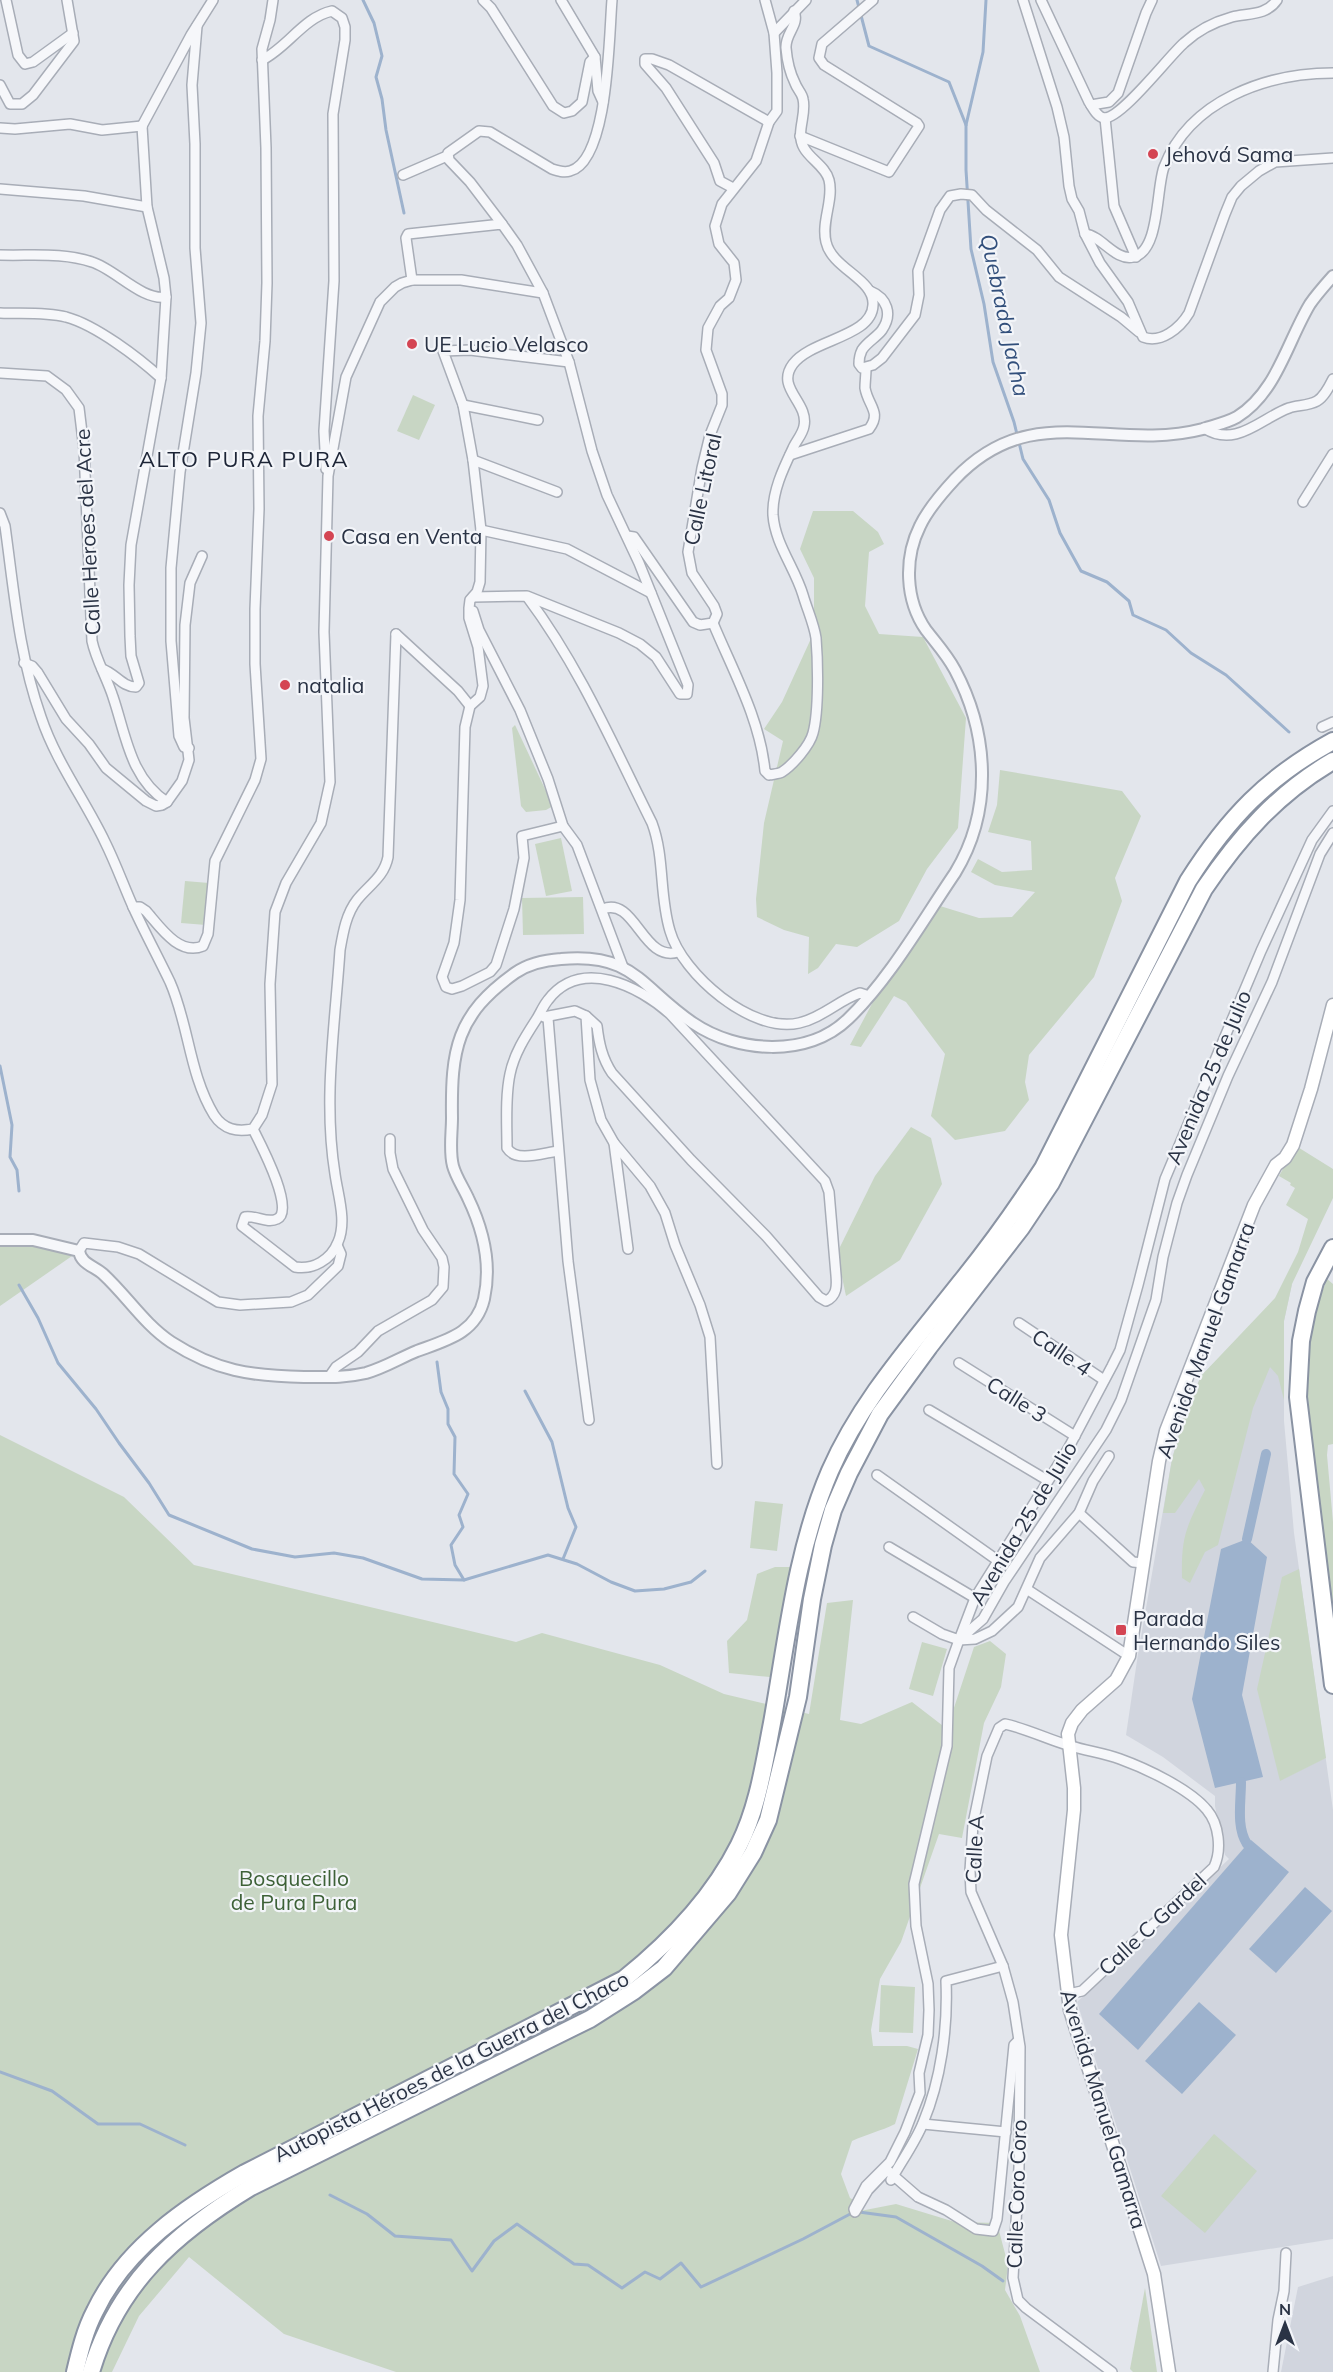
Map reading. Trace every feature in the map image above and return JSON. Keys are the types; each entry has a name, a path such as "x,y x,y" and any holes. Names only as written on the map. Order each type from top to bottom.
{"highway":[{"name":"Autopista Héroes de la Guerra del Chaco","path":"75,2372 94,2312 106,2290 132,2258 160,2230 204,2197 245,2173 624,1979 654,1955 688,1920 716,1884 739,1845 754,1808 794,1598 811,1523 830,1471 853,1427 882,1380 1017,1208 1043,1168 1188,881 1208,850 1223,829 1263,790 1290,767 1333,741"},
{"name":"Autopista Héroes de la Guerra del Chaco","path":"91,2372 111,2320 135,2284 167,2246 210,2212 251,2187 590,2019 634,1991 664,1968 728,1893 753,1853 768,1820 798,1697 812,1599 823,1545 833,1510 862,1446 892,1398 1021,1228 1051,1183 1083,1126 1204,889 1226,857 1244,834 1276,801 1333,761"},
{"path":"1333,1248 1315,1282 1307,1311 1301,1341 1298,1397 1333,1685"}],"main road":[{"name":"Avenida Manuel Gamarra","path":"1169,2372 1154,2274 1071,2010 1068,1994 1061,1935 1074,1810 1068,1734 1071,1723 1082,1710 1116,1680 1129,1656 1159,1461 1166,1431 1254,1205 1276,1165 1285,1158 1293,1145 1311,1089 1333,1005"}],"street":[{"path":"6,0 18,55 25,64 33,62 73,33"},
{"path":"0,85 10,104 22,104 33,95 75,41 67,0"},
{"path":"102,669 109,671 130,687 136,687 139,683 131,656 129,585 131,545 161,378 166,297 164,278 154,245 147,207 142,126 213,0"},
{"path":"133,907 140,907 146,911 179,945 192,949 203,945 208,934 215,861 255,780 261,759 255,664 255,609 259,509 258,416 265,341 267,262 262,49 273,0"},
{"path":"483,0 491,8 554,106 560,111 572,111 582,102 591,62 595,57"},
{"path":"561,0 595,57 598,91 603,102"},
{"path":"403,175 447,156 449,150 479,131 490,132 552,169 563,172 579,167 597,129 603,102 609,65 612,0"},
{"name":"Calle Litoral","path":"713,623 717,614 692,573 688,552 702,468 710,435 722,405 722,394 706,350 706,337 710,321 729,298 736,279 734,263 719,244 715,226 719,210 733,188 756,161 770,122 777,111 774,33 765,0"},
{"path":"774,33 806,0"},
{"path":"800,136 889,172 919,126 824,65 819,58 822,44 873,0"},
{"path":"1023,0 1057,107 1064,137 1069,186 1085,234 1100,264 1128,302 1139,332"},
{"path":"1041,0 1091,105 1097,115 1105,118 1113,116 1129,103 1184,42 1203,29 1233,17 1257,14 1273,6 1277,0"},
{"path":"1091,105 1109,102 1118,93 1152,0"},
{"path":"262,60 272,55 321,15 332,11 342,18 345,40 333,114 334,281 324,431 325,463 328,476"},
{"path":"794,11 796,22 786,40 786,48 793,79 803,98 800,136 804,147 829,177 830,194 825,233 827,248 831,256 870,291 882,298 888,310 882,330 862,350 860,367 866,368 882,358 915,315 919,295 918,271 940,210 947,198 961,194 972,195 986,210 1037,250 1059,277 1121,317 1143,337 1154,340 1173,331 1185,321 1190,313 1225,214 1232,197 1241,186 1259,171 1275,162 1333,158"},
{"path":"189,748 184,747 179,736 171,641 171,568 180,472 196,372 201,323 195,248 195,144 192,85 197,26"},
{"path":"733,188 720,181 714,163 666,88 645,64 645,59 669,65 770,122"},
{"path":"1085,234 1092,235 1119,254 1129,258 1136,257 1143,252 1152,235 1164,166 1177,142 1203,115 1222,99 1242,90 1293,75 1333,73"},
{"path":"1105,118 1114,206 1136,257"},
{"path":"0,128 15,129 70,124 102,130 142,126"},
{"path":"447,156 517,245 543,293 569,363 592,451 607,495 627,536 688,685 687,694 680,694 656,657 640,644 569,612 527,596 472,599"},
{"path":"0,189 84,195 147,207"},
{"path":"412,280 406,241 408,234 502,224"},
{"path":"0,255 66,256 94,262 153,297 166,297"},
{"path":"79,1251 83,1261 98,1269 114,1284 144,1320 163,1337 185,1351 233,1371 269,1376 329,1377 369,1372 451,1339 468,1329 482,1307 486,1293 487,1257 483,1234 456,1176 451,1156 452,1067 456,1047 466,1022 513,974 536,963 570,958 608,961 623,967 656,991 692,1023 711,1033 757,1046 797,1046 824,1036 848,1020 881,981 960,865 973,836 981,806 982,747 977,726 955,671 925,628 914,604 908,569 911,550 920,525 964,470 996,446 1014,439 1053,431 1179,434 1225,423 1239,416 1253,404 1278,370 1309,306 1333,276"},
{"path":"253,1129 262,1115 272,1084 270,984 275,912 286,883 321,823 330,782 324,632 328,476 346,377 380,302 395,286 412,280 484,282 543,293"},
{"path":"627,536 634,537 693,622 700,625 713,623 755,723 762,746 765,771 769,775 782,772 805,749 813,734 816,705 816,637 802,591 775,532 774,522 776,493 790,455 804,428 805,420 787,383 791,368 808,351 866,323 873,311 874,302 870,291"},
{"path":"0,313 68,318 125,349 161,378"},
{"path":"563,826 522,836 524,858 514,909 496,964 490,972 452,989 443,983 444,967 454,943 460,900 465,727 470,706 480,697 483,686 478,647 469,618 472,599 480,582 481,530 473,460 463,405 443,351 471,350 569,363"},
{"path":"790,455 869,429 875,421 875,414 865,389 866,368"},
{"name":"Calle Heroes del Acre","path":"0,373 47,376 66,390 79,408 84,449 94,652 137,769 152,790 167,802"},
{"path":"1204,428 1212,433 1225,436 1244,432 1288,408 1316,402 1322,397 1333,379"},
{"path":"463,405 538,420"},
{"path":"1303,502 1333,454"},
{"path":"473,460 557,492"},
{"path":"0,513 5,526 24,663 41,719 57,756 105,841 133,907 171,984 193,1067 214,1114 228,1129 237,1131 253,1129"},
{"path":"481,530 567,549 651,593"},
{"path":"24,663 32,666 38,673 66,719 89,744 106,768 146,801 156,806 167,802 182,781 189,760 184,718 185,625 190,583 202,556"},
{"path":"527,596 541,615 585,690 651,823 659,842 663,894 669,930 678,952 716,993 746,1014 769,1023 797,1024 824,1013 852,996 860,993 868,996"},
{"path":"472,599 479,630 520,710 548,778 563,826 577,845 623,967"},
{"path":"253,1129 284,1204 280,1218 265,1220 245,1217 244,1229 295,1267 315,1266 337,1245 341,1233 341,1208 334,1172 329,1100 340,950 352,909 358,899 384,872 388,857 396,634 458,691 470,706"},
{"path":"1322,728 1333,722"},
{"name":"Avenida 25 de Julio","path":"959,1640 975,1599 1075,1436 1120,1350 1165,1179 1261,951 1312,840 1333,811"},
{"name":"Avenida 25 de Julio","path":"959,1640 983,1619 1004,1582 1106,1430 1121,1400 1156,1300 1163,1257 1186,1175 1228,1076 1272,982 1320,854 1333,832"},
{"path":"603,909 613,906 621,910 654,946 670,954 678,952"},
{"path":"496,964 513,974"},
{"path":"558,1151 517,1156 512,1155 507,1148 509,1077 512,1064 526,1035 543,1017 574,1011 586,1016 597,1026 598,1042 605,1062 612,1073 691,1160 766,1236 810,1287 826,1301 830,1299 837,1287 830,1192 825,1181 657,1002 617,981 588,978 574,981 556,992 548,1000 543,1017 558,1151 568,1261 589,1420"},
{"path":"586,1016 590,1080 601,1120 614,1143 650,1186 665,1213 710,1337 717,1464"},
{"path":"329,1377 336,1367 358,1352 378,1331 432,1300 443,1287 442,1258 423,1230 393,1169 390,1139"},
{"path":"614,1143 628,1249"},
{"path":"0,1240 33,1240 79,1251"},
{"path":"79,1251 84,1243 118,1247 149,1259 218,1302 266,1305 291,1302 308,1295 338,1266 341,1254 337,1245"},
{"name":"Calle 4","path":"1020,1323 1104,1380"},
{"name":"Calle 3","path":"959,1363 1075,1436"},
{"path":"929,1410 1047,1480"},
{"path":"914,1617 942,1634 959,1640 975,1639 988,1634 1018,1607 1028,1590 1040,1558 1079,1513 1109,1456"},
{"path":"877,1475 997,1560"},
{"path":"1079,1513 1133,1562 1143,1563"},
{"path":"889,1546 975,1599"},
{"path":"1028,1590 1129,1656"},
{"path":"959,1640 949,1675 947,1746 914,1884 916,1926 928,1984 929,2010 928,2035 919,2073 920,2093 890,2162 866,2186 854,2209 855,2212 868,2190 890,2173 923,2124 943,2047 947,2006 946,1981 1003,1966"},
{"name":"Calle A","path":"1018,2041 1013,2002 1003,1966 971,1892 973,1824 987,1756 999,1728 1005,1724 1018,1727 1069,1745"},
{"name":"Calle C Gardel","path":"1068,1994 1082,1991 1214,1867 1218,1853 1215,1824 1205,1807 1156,1775 1120,1759 1069,1745"},
{"path":"890,2173 918,2197 946,2210 976,2229 993,2231 997,2219 1014,2045 1018,2041"},
{"name":"Calle Coro Coro","path":"1018,2041 1020,2047 1019,2167 1013,2278 1018,2300 1112,2372"},
{"path":"923,2124 1006,2132"},
{"path":"1273,2372 1278,2320 1284,2291 1286,2253"}],"shaded area":[{"path":"1292,1284 1284,1321 1284,1421 1294,1533 1333,1810 1333,2239 1161,2266 1077,2002 1229,1859 1225,1855 1215,1796 1163,1757 1126,1735 1172,1459 1185,1414 1201,1376"},
{"path":"1333,2276 1333,2372 1281,2372 1298,2287"}],"green space":[{"path":"413,395 435,405 419,440 397,431"},
{"path":"813,511 853,511 878,532 884,544 869,552 865,606 879,634 923,637 966,718 958,828 927,869 899,921 857,947 836,944 818,968 808,974 809,937 784,930 757,917 756,899 764,823 783,741 764,729 782,702 814,632 814,578 800,549"},
{"path":"515,725 553,806 546,810 526,812 521,806 512,728"},
{"path":"1000,770 1122,791 1141,816 1115,878 1122,901 1094,977 1029,1055 1025,1082 1029,1100 1005,1131 955,1140 931,1116 945,1054 906,1002 894,996 861,1047 850,1045 882,985 940,906 979,918 1012,917 1035,892 995,885 971,872 978,859 1002,872 1032,870 1031,841 988,832 997,805"},
{"path":"561,838 572,891 546,896 535,844"},
{"path":"185,881 209,883 206,925 181,923"},
{"path":"583,897 584,934 523,935 522,898"},
{"path":"911,1127 931,1138 942,1184 900,1260 846,1296 837,1253 875,1176"},
{"path":"1296,1146 1333,1169 1333,1198 1292,1284 1284,1321 1284,1400 1278,1376 1270,1367 1253,1408 1218,1545 1205,1552 1190,1583 1182,1578 1182,1552 1189,1523 1205,1490 1199,1479 1175,1513 1163,1513 1172,1459 1185,1414 1201,1376 1275,1298 1298,1252 1308,1219 1286,1205 1295,1188 1279,1176"},
{"path":"0,1241 48,1243 72,1256 0,1306"},
{"path":"1327,1279 1333,1284 1333,1444 1328,1445 1327,1455 1333,1522 1333,1615 1312,1447 1307,1386 1308,1343 1315,1310"},
{"name":"Bosquecillo de Pura Pura","path":"0,1435 124,1497 194,1565 516,1642 542,1633 660,1665 724,1694 809,1714 827,1603 853,1600 840,1720 861,1724 912,1702 947,1729 974,1647 990,1641 1006,1654 1001,1687 984,1723 962,1838 939,1834 901,1942 880,1979 871,2030 873,2046 907,2046 918,2049 895,2124 852,2141 841,2174 850,2198 857,2202 855,2212 896,2204 955,2222 997,2223 1008,2265 1005,2290 1020,2316 1040,2372 396,2372 284,2334 189,2257 139,2316 112,2372 0,2372"},
{"path":"755,1501 783,1504 777,1551 750,1548"},
{"path":"775,1567 791,1567 785,1615 770,1677 729,1673 727,1641 747,1620 757,1574"},
{"path":"1299,1569 1326,1758 1280,1781 1257,1689 1282,1577"},
{"path":"922,1642 947,1649 933,1696 909,1689"},
{"path":"881,1985 915,1987 913,2033 879,2032"},
{"path":"1214,2134 1257,2171 1205,2233 1161,2196"},
{"path":"1145,2288 1157,2372 1133,2372 1130,2369"}],"water":[{"path":"1247,1539 1267,1557 1242,1695 1263,1777 1215,1788 1192,1699 1221,1549"},
{"path":"1251,1840 1289,1872 1138,2050 1099,2014"},
{"path":"1305,1887 1332,1911 1276,1973 1249,1949"},
{"path":"1199,2002 1236,2035 1182,2094 1145,2061"}],"waterway":[{"path":"363,0 374,23 382,56 376,77 404,213"},
{"path":"857,0 869,46 949,82 966,125"},
{"name":"Quebrada Jacha","path":"986,0 983,52 966,125 966,170 971,249 984,304 993,362 1014,422 1023,459 1049,500 1060,533 1081,571 1107,582 1129,601 1133,615 1166,630 1191,653 1226,675 1289,732"},
{"path":"0,1066 12,1125 10,1157 17,1170 19,1191"},
{"path":"19,1285 38,1318 58,1363 96,1409 169,1515 252,1549 295,1557 334,1553 363,1558 422,1579 464,1580 548,1555 577,1564 611,1582 635,1591 664,1589 691,1582 705,1571"},
{"path":"437,1362 441,1392 448,1409 448,1424 455,1437 454,1474 468,1494 459,1515 463,1527 451,1545 455,1565 464,1580"},
{"path":"525,1391 552,1442 568,1508 576,1527 563,1559"},
{"path":"1247,1539 1266,1454"},
{"path":"1241,1782 1240,1822 1247,1844"},
{"path":"0,2072 52,2091 98,2124 140,2124 185,2145"},
{"path":"330,2195 367,2214 395,2236 451,2240 472,2271 494,2241 517,2224 574,2264 588,2265 622,2288 645,2272 660,2279 681,2263 701,2287 852,2213"},
{"path":"859,2212 896,2217 982,2266 1003,2281"}],"place":[{"name":"Jehová Sama","path":"1153,154"},
{"name":"UE Lucio Velasco","path":"412,344"},
{"name":"Casa en Venta","path":"329,536"},
{"name":"natalia","path":"285,685"},
{"name":"Parada Hernando Siles","path":"1121,1630"}],"district":[{"name":"ALTO PURA PURA","path":"244,459"}]}
